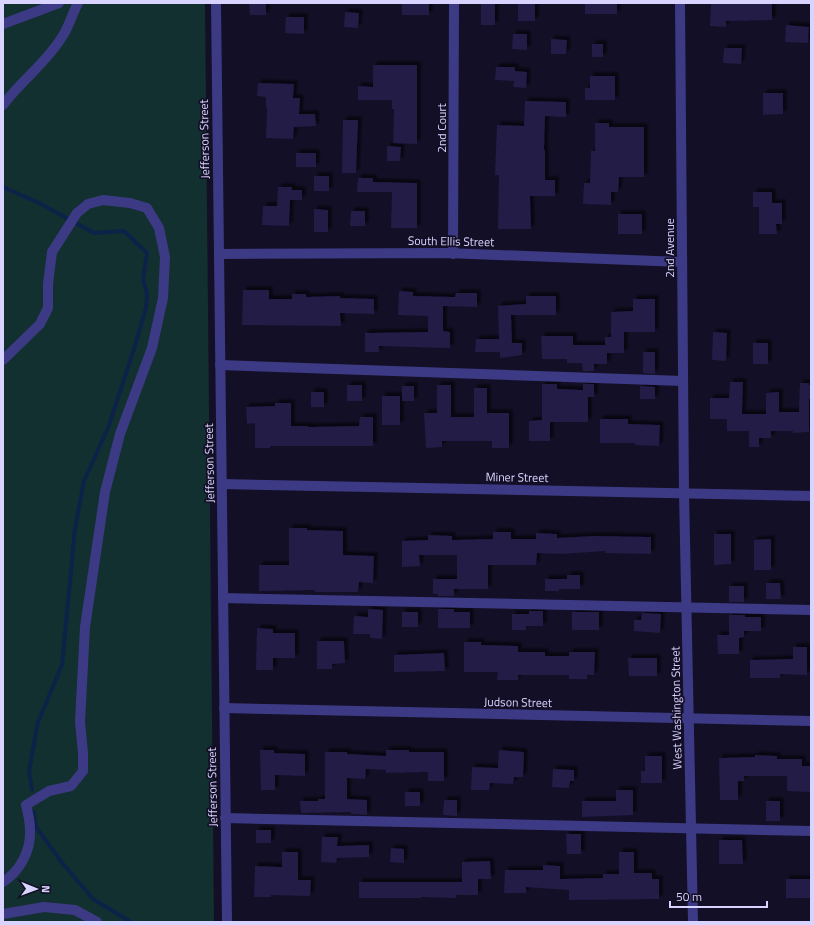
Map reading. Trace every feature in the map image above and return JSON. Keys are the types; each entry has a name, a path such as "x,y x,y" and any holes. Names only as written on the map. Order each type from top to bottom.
{"street":[{"path":"3,24 59,3"},
{"path":"3,105 46,59 63,37 78,3"},
{"name":"Jefferson Street","path":"216,3 227,922"},
{"name":"2nd Court","path":"453,254 454,3"},
{"name":"2nd Avenue","path":"680,3 684,493"},
{"path":"3,360 40,324 48,308 48,284 52,252 76,213 88,204 103,200 130,203 147,208 158,228 164,257 163,298 152,348 120,434 105,492 85,627 80,722 83,771 71,786 49,791 26,805 30,831 26,854 12,876 3,882"},
{"name":"South Ellis Street","path":"219,254 453,254 682,262"},
{"path":"220,365 683,381"},
{"name":"Miner Street","path":"222,484 811,496"},
{"name":"West Washington Street","path":"684,493 690,719 693,922"},
{"path":"223,598 811,610"},
{"name":"Judson Street","path":"224,708 811,721"},
{"path":"225,818 811,831"},
{"path":"3,914 44,907 75,910 97,922"}],"green space":[{"path":"3,3 205,3 214,922 3,922"}],"building":[{"path":"249,3 266,3 266,15 250,15"},
{"path":"402,3 429,3 429,15 402,15"},
{"path":"481,3 495,3 495,25 481,25"},
{"path":"518,3 535,3 535,21 518,21"},
{"path":"585,3 617,3 617,14 585,14"},
{"path":"711,3 772,3 772,20 726,21 726,27 710,26"},
{"path":"345,12 359,13 358,28 344,27"},
{"path":"286,17 304,17 304,34 285,33"},
{"path":"786,25 809,27 808,43 785,42"},
{"path":"513,34 527,34 527,50 512,49"},
{"path":"551,39 567,40 566,54 551,54"},
{"path":"592,44 603,44 603,57 592,57"},
{"path":"724,48 742,48 741,64 723,63"},
{"path":"373,65 417,65 417,144 393,143 394,109 392,109 392,100 358,100 358,86 373,87"},
{"path":"496,67 515,67 515,71 527,72 526,88 513,87 514,81 495,80"},
{"path":"590,76 615,76 615,100 585,100 585,88 590,88"},
{"path":"258,83 294,84 293,98 300,98 299,114 315,114 316,126 294,127 293,139 266,138 266,97 257,96"},
{"path":"763,93 783,93 783,114 763,115"},
{"path":"525,101 566,102 566,117 545,116 545,180 555,180 555,196 530,196 531,229 498,229 499,175 495,175 497,125 524,126"},
{"path":"343,120 358,120 356,173 342,173"},
{"path":"595,123 609,123 609,127 644,127 644,177 619,177 618,192 611,192 611,205 583,204 584,183 590,183 591,151 595,151"},
{"path":"387,146 401,147 400,161 387,161"},
{"path":"296,153 316,153 316,167 296,167"},
{"path":"314,176 329,176 329,191 314,191"},
{"path":"358,178 373,178 373,182 417,183 417,228 391,228 392,192 357,192"},
{"path":"278,187 292,187 292,190 302,190 302,200 290,200 289,226 262,225 263,206 277,206"},
{"path":"753,192 772,192 772,203 782,203 782,224 776,224 777,234 759,234 759,207 753,207"},
{"path":"314,209 328,210 328,232 314,232"},
{"path":"351,211 365,211 365,226 350,226"},
{"path":"618,214 642,214 642,234 618,234"},
{"path":"243,290 269,290 269,299 292,299 292,294 306,294 306,297 340,296 340,298 374,299 374,314 340,313 341,326 242,325"},
{"path":"399,291 413,292 413,296 455,297 456,293 477,293 477,307 443,306 443,331 450,332 450,348 379,346 379,352 365,352 365,333 428,332 428,316 398,315"},
{"path":"526,296 556,296 556,315 511,315 512,343 522,343 522,355 500,358 500,352 475,352 476,339 499,339 498,306 526,304"},
{"path":"633,299 655,299 655,332 624,332 624,353 607,353 607,364 594,364 594,371 583,371 582,363 567,363 567,359 542,359 541,336 573,336 573,345 605,345 605,337 611,337 611,312 633,311"},
{"path":"713,332 727,333 726,361 712,360"},
{"path":"753,343 768,343 768,364 753,364"},
{"path":"643,352 655,352 655,374 643,373"},
{"path":"730,382 743,382 742,414 766,414 766,393 779,392 779,412 799,412 800,383 809,383 809,385 811,385 811,399 809,399 809,432 793,433 793,431 771,431 771,438 759,438 759,447 749,447 749,431 727,431 727,419 710,419 710,398 729,398"},
{"path":"542,384 557,384 557,389 583,390 583,384 594,384 594,397 588,397 588,422 550,422 550,441 529,441 529,421 542,420"},
{"path":"347,385 362,385 362,401 347,401"},
{"path":"437,385 451,385 451,417 474,417 474,388 487,388 487,413 509,413 509,448 492,448 492,441 442,441 442,447 426,448 424,413 437,413"},
{"path":"402,386 414,386 414,401 402,401"},
{"path":"640,386 655,387 655,399 640,399"},
{"path":"311,392 324,392 324,407 311,407"},
{"path":"382,396 400,396 400,425 382,425"},
{"path":"275,403 291,403 291,426 359,426 360,417 373,417 373,446 270,446 270,448 255,448 255,423 247,424 246,407 275,406"},
{"path":"600,419 628,419 628,424 660,425 659,446 635,445 635,443 600,443"},
{"path":"289,528 343,531 343,555 374,556 373,583 359,582 358,592 315,592 315,590 259,591 259,565 289,565"},
{"path":"493,532 511,532 511,539 536,539 536,533 557,534 557,538 594,536 651,537 651,554 605,553 605,551 561,554 537,553 536,565 488,565 488,589 454,589 454,596 438,596 438,594 433,594 433,579 457,579 457,555 419,555 420,566 402,567 402,541 428,540 428,535 452,536 452,540 493,539"},
{"path":"714,534 731,534 731,564 714,565"},
{"path":"771,539 771,570 754,570 754,540"},
{"path":"567,575 580,575 580,589 545,591 545,579 567,579"},
{"path":"766,583 780,583 781,599 766,599"},
{"path":"729,586 744,586 744,602 729,602"},
{"path":"368,609 383,610 382,639 370,638 370,634 353,634 354,616 368,617"},
{"path":"438,609 454,609 454,612 470,612 470,628 438,628"},
{"path":"529,611 543,611 543,626 526,626 526,630 512,630 512,614 529,614"},
{"path":"402,612 418,612 418,627 402,627"},
{"path":"572,612 599,612 599,630 572,630"},
{"path":"642,613 661,614 660,633 634,631 634,620 641,620"},
{"path":"729,615 761,617 761,631 744,631 744,637 739,638 739,654 718,654 717,635 729,635"},
{"path":"257,628 273,629 273,633 295,633 295,658 273,658 273,670 256,670"},
{"path":"317,641 344,641 345,663 332,664 332,669 317,669"},
{"path":"464,642 481,642 481,645 518,646 518,652 545,652 545,656 569,656 569,652 595,652 594,675 587,675 587,679 569,679 569,675 518,675 518,680 497,680 498,672 464,672"},
{"path":"793,647 807,647 807,675 780,674 780,678 750,678 750,660 793,659"},
{"path":"444,653 445,671 394,672 394,655"},
{"path":"628,658 657,658 657,676 629,676"},
{"path":"260,750 274,750 274,753 305,754 305,776 275,775 275,790 261,790"},
{"path":"386,750 409,750 409,752 444,752 444,781 428,781 428,772 386,773 386,770 366,769 365,779 347,778 347,799 367,800 367,815 351,814 351,812 301,813 300,801 318,801 318,799 325,799 325,752 347,752 347,754 386,756"},
{"path":"499,750 524,752 523,777 514,777 513,784 490,783 489,790 471,790 472,767 498,768"},
{"path":"755,755 777,756 777,759 802,759 802,766 811,766 811,792 787,791 787,776 744,776 744,781 738,781 738,800 720,800 719,758 755,757"},
{"path":"645,756 662,756 662,783 641,783 641,771 645,771"},
{"path":"553,769 574,770 574,781 570,781 569,788 552,787"},
{"path":"616,790 633,790 633,815 582,817 582,801 616,801"},
{"path":"405,792 420,792 420,806 405,806"},
{"path":"444,800 457,800 457,816 443,815"},
{"path":"766,801 780,801 780,821 766,821"},
{"path":"256,830 271,830 271,843 256,843"},
{"path":"566,834 581,834 581,854 567,854"},
{"path":"322,837 338,837 337,846 369,845 369,857 337,858 336,863 321,862"},
{"path":"719,840 742,840 743,864 719,864"},
{"path":"391,848 404,849 404,863 390,862"},
{"path":"282,852 298,852 298,880 311,880 310,896 271,895 271,897 254,897 255,866 282,867"},
{"path":"619,852 634,852 634,873 652,873 652,879 659,879 659,899 569,900 569,890 526,887 526,893 504,893 505,870 543,870 543,865 560,866 560,879 603,878 603,874 619,874"},
{"path":"490,861 491,879 478,879 478,895 456,895 456,898 359,898 359,882 462,882 462,862"},
{"path":"786,879 811,879 811,898 786,898"}],"waterway":[{"path":"3,187 39,203 94,233 124,231 147,253 143,279 147,294 146,308 108,428 84,481 75,529 62,665 38,722 29,771 32,790"},
{"path":"34,812 36,827 63,864 93,899 131,922"}]}
